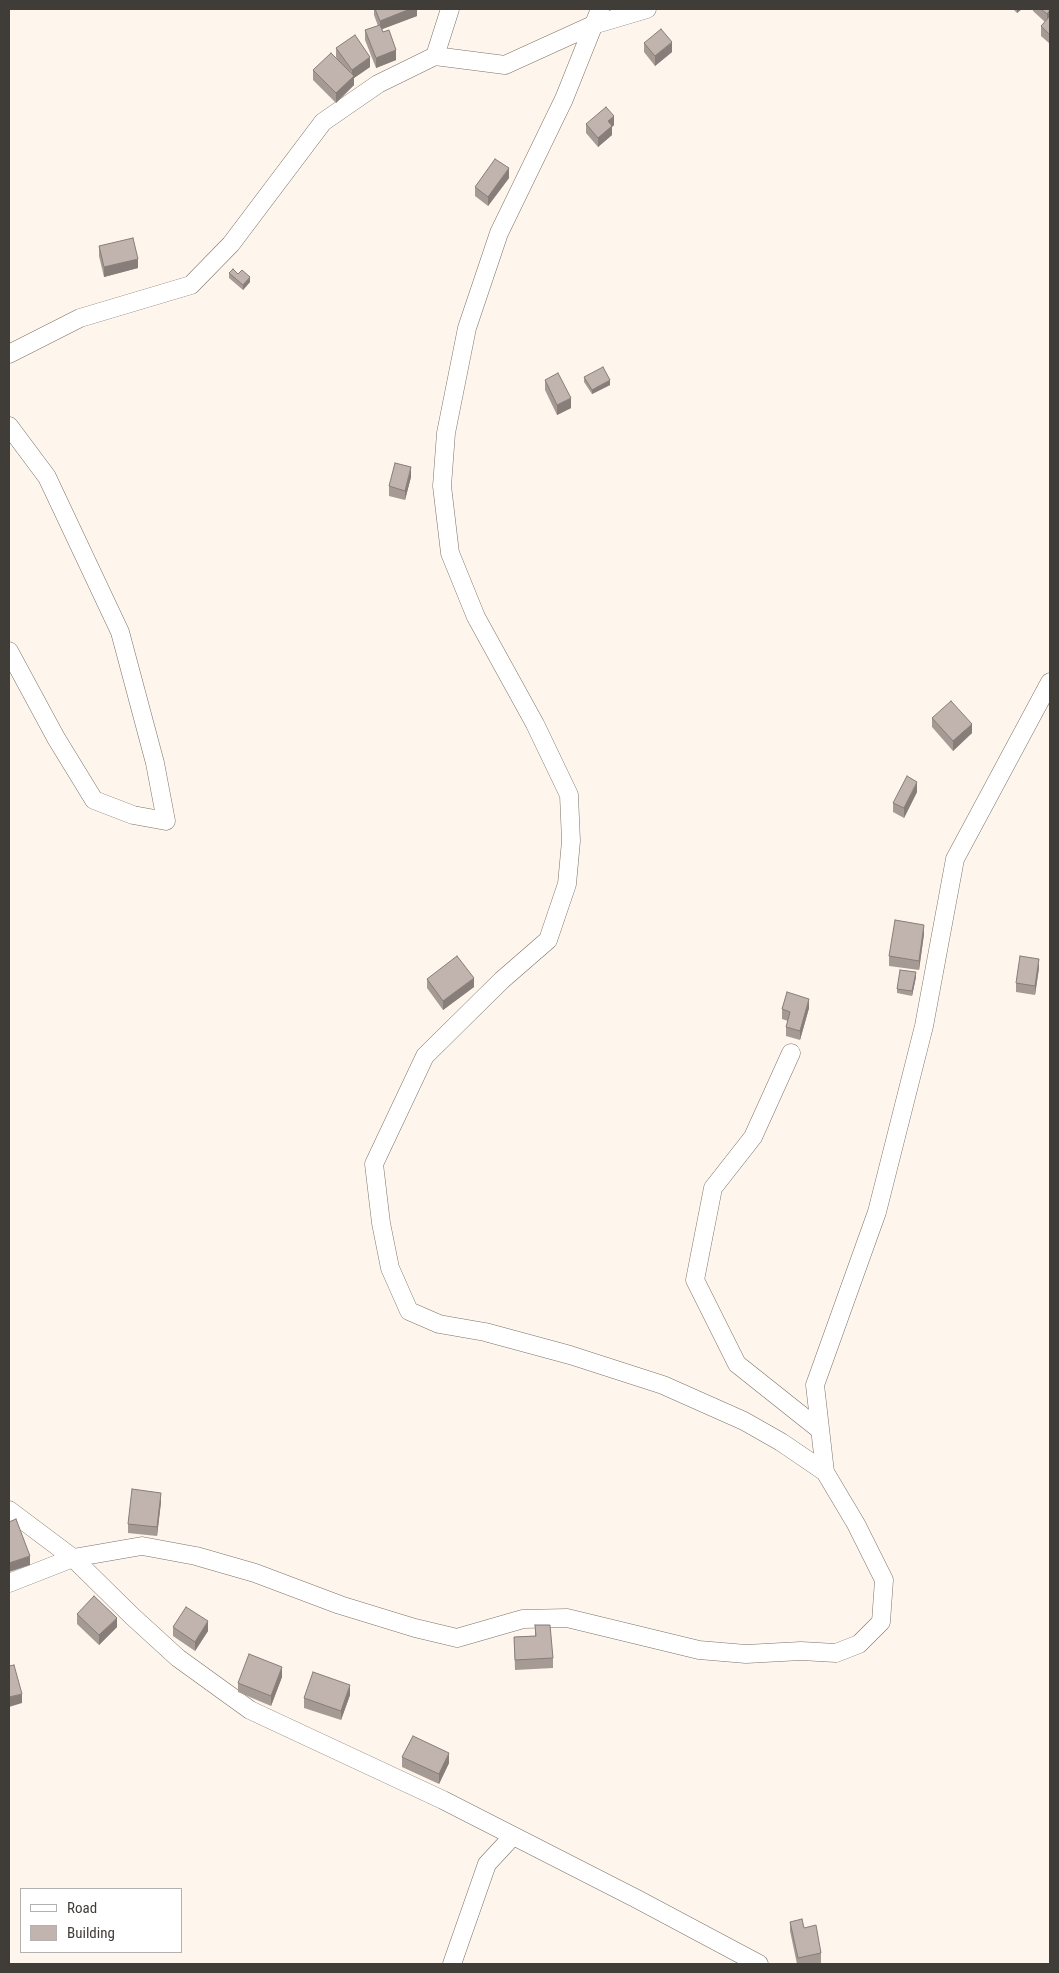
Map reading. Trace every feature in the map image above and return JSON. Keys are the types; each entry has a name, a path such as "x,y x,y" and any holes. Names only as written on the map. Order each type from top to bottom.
{"street":[{"path":"435,56 450,9"},
{"path":"600,9 564,99 499,233 467,328 446,433 442,486 450,553 476,617 534,724 569,795 571,841 566,884 548,940 502,980 425,1056 374,1164 381,1223 390,1268 409,1311 439,1324 485,1332 570,1355 663,1385 744,1421 781,1442 825,1472"},
{"path":"9,354 80,318 190,285 231,244 323,122 378,84 435,56 505,65 593,26 647,9"},
{"path":"9,426 47,477 120,632 156,763 166,821 133,815 94,800 56,738 9,651"},
{"path":"9,1583 73,1558 142,1546 196,1556 255,1573 340,1605 415,1628 457,1638 523,1619 567,1618 699,1650 746,1654 801,1651 836,1653 859,1644 881,1622 884,1580 856,1524 825,1472 815,1385 877,1212 924,1026 955,859 1050,682"},
{"path":"791,1053 753,1137 713,1188 695,1280 737,1364 820,1430"},
{"path":"9,1510 73,1558 178,1658 250,1710 392,1776 513,1836 759,1964"},
{"path":"452,1964 486,1864 513,1836"}],"building":[{"path":"375,9 410,9 380,21"},
{"path":"1041,9 1050,9 1050,10 1047,14"},
{"path":"1050,16 1050,35 1041,26"},
{"path":"380,25 383,32 389,30 396,50 376,58 365,30"},
{"path":"661,29 672,42 655,56 644,43"},
{"path":"355,35 370,57 352,70 336,48"},
{"path":"331,53 354,76 336,93 313,70"},
{"path":"606,107 614,116 608,121 612,126 598,138 586,124"},
{"path":"495,159 509,168 488,197 475,187"},
{"path":"133,238 138,259 104,267 99,246"},
{"path":"233,269 238,274 242,270 250,277 243,285 229,273"},
{"path":"603,367 610,380 592,390 584,377"},
{"path":"558,373 571,398 557,405 545,380"},
{"path":"395,463 411,467 405,491 389,486"},
{"path":"951,701 972,724 953,741 932,718"},
{"path":"907,776 917,782 904,808 893,803"},
{"path":"895,920 924,925 919,961 889,956"},
{"path":"457,956 474,978 443,1001 427,979"},
{"path":"1020,956 1039,959 1035,986 1016,983"},
{"path":"900,970 916,972 912,991 897,989"},
{"path":"787,992 809,999 800,1031 786,1027 790,1012 782,1009"},
{"path":"132,1489 161,1493 157,1527 128,1524"},
{"path":"16,1519 30,1556 9,1563 9,1522"},
{"path":"94,1596 117,1618 99,1635 77,1614"},
{"path":"186,1607 208,1621 195,1642 173,1627"},
{"path":"535,1625 550,1625 553,1658 515,1660 514,1637 536,1636"},
{"path":"249,1654 282,1667 271,1696 238,1683"},
{"path":"14,1665 22,1694 9,1697 9,1666"},
{"path":"313,1672 350,1685 341,1711 304,1698"},
{"path":"413,1736 449,1753 439,1774 402,1757"},
{"path":"802,1919 804,1928 816,1925 821,1953 798,1958 790,1922"}]}
